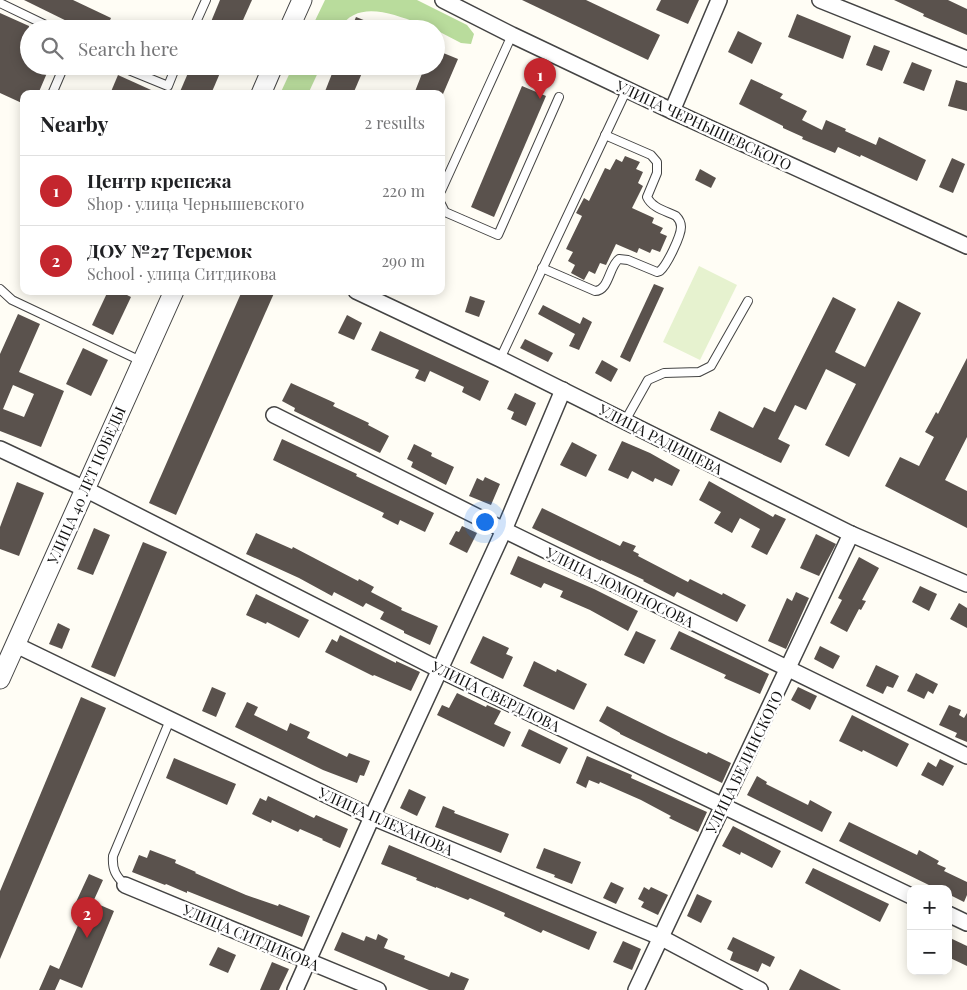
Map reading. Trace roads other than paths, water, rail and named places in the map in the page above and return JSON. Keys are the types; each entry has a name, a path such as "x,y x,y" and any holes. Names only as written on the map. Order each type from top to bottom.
{"street":[{"path":"293,20 302,0"},
{"name":"УЛИЦА ЧЕРНЫШЕВСКОГО","path":"443,0 672,111 967,246"},
{"path":"672,111 719,0"},
{"path":"820,0 967,59"},
{"path":"263,90 269,75"},
{"name":"УЛИЦА 40 ЛЕТ ПОБЕДЫ","path":"0,679 11,650 172,295"},
{"name":"УЛИЦА РАДИЩЕВА","path":"365,295 500,358 851,534 967,584"},
{"path":"295,990 504,530 564,390"},
{"name":"УЛИЦА ЛОМОНОСОВА","path":"274,415 788,670 967,756"},
{"name":"УЛИЦА СВЕРДЛОВА","path":"0,449 85,489 440,670 907,894"},
{"name":"УЛИЦА БЕЛИНСКОГО","path":"636,990 851,534"},
{"name":"УЛИЦА ПЛЕХАНОВА","path":"11,650 170,720 372,817 660,937 760,990"},
{"name":"УЛИЦА СИТДИКОВА","path":"125,885 378,990"},
{"path":"952,916 967,923"}],"lane":[{"path":"197,20 206,0"},
{"path":"0,3 35,20"},
{"path":"445,181 512,35"},
{"path":"54,90 60,75"},
{"path":"141,75 168,86 172,75"},
{"path":"500,358 627,89"},
{"path":"445,212 498,235 559,97"},
{"path":"542,268 598,291 602,289 614,264 619,259 628,260 656,272 660,271 665,265 680,233 681,225 676,216 648,201 647,197 658,169 657,162 651,155 605,135"},
{"path":"0,289 12,300 141,361"},
{"path":"625,421 648,380 664,373 699,372 712,366 748,301"},
{"path":"125,885 116,876 112,866 114,856 170,720"}],"place":[{"name":"Центр крепежа","path":"540,99"},
{"name":"ДОУ №27 Теремок","path":"87,938"}]}
